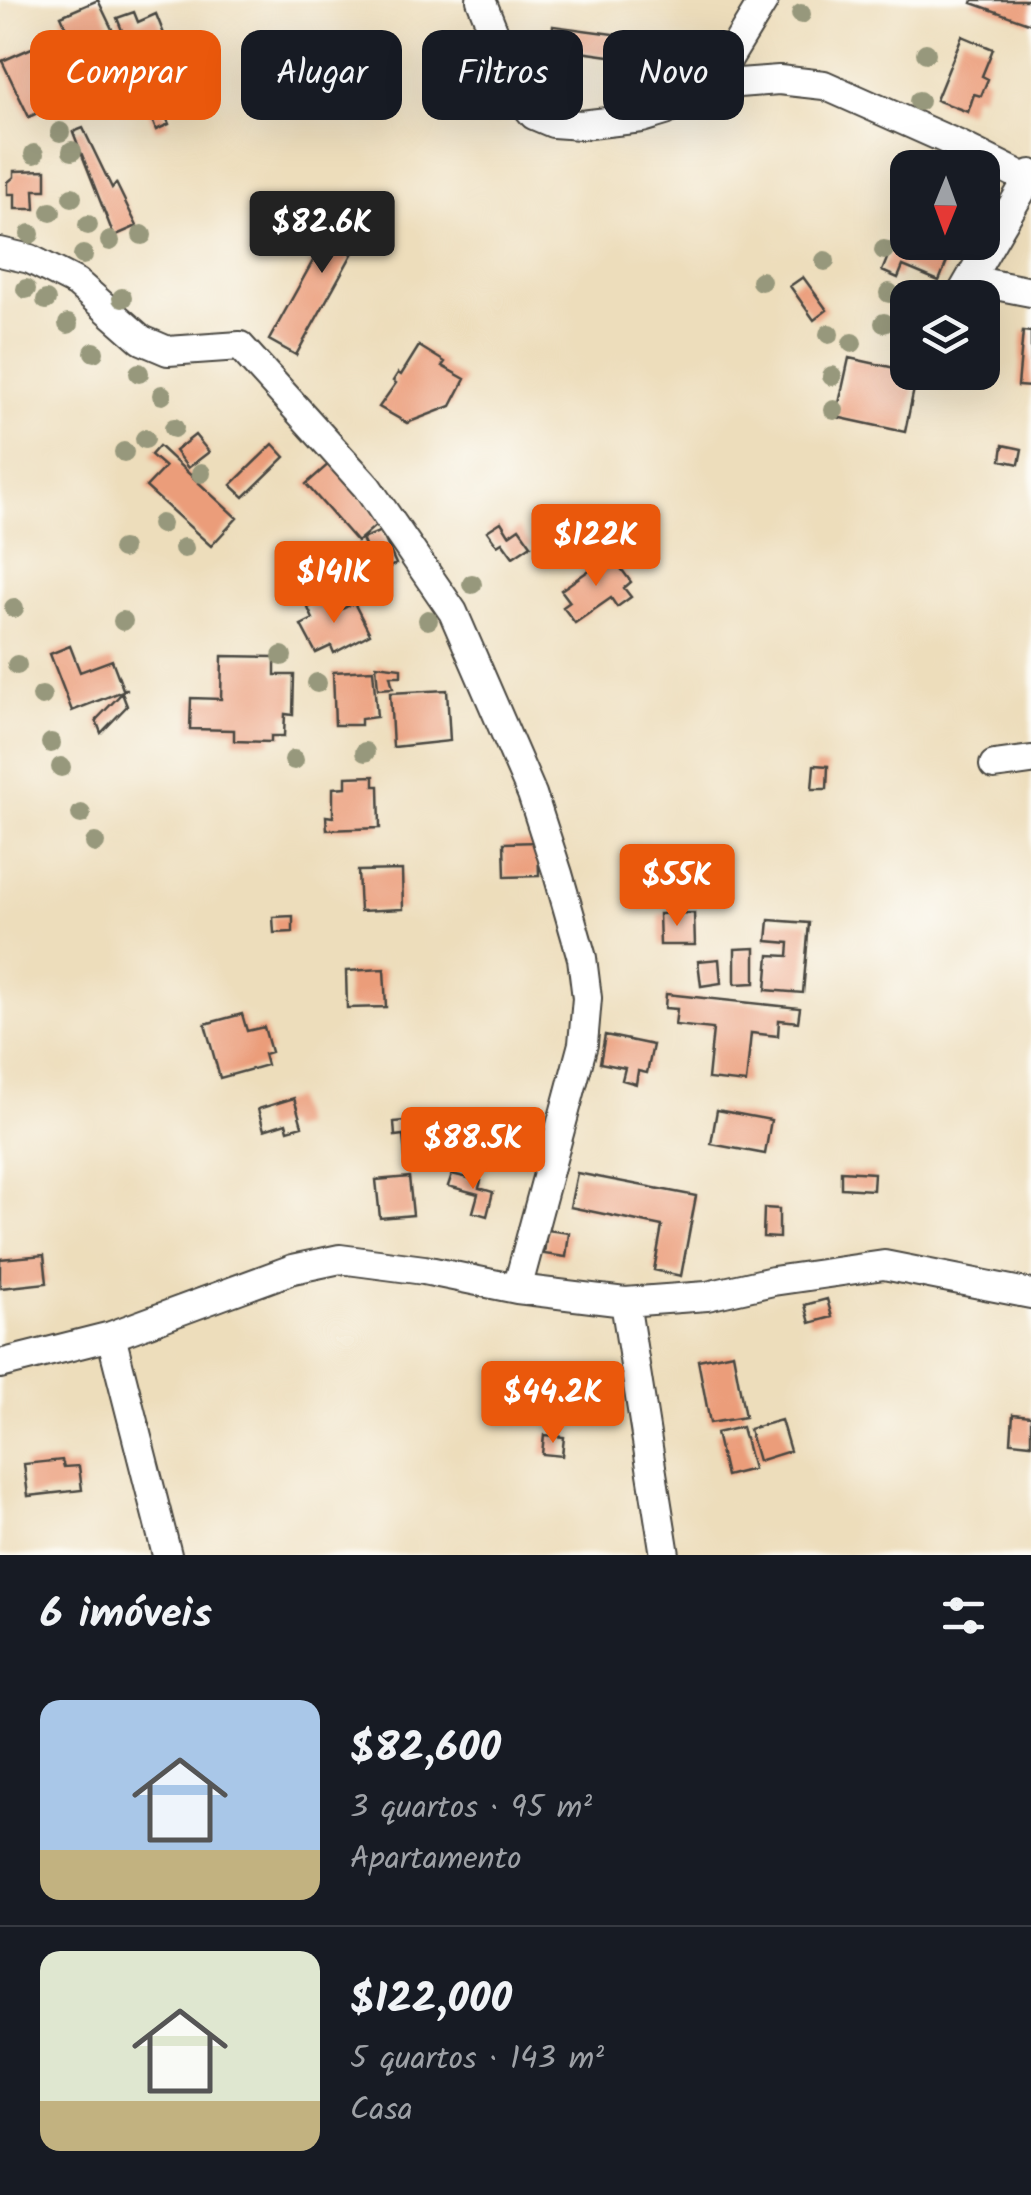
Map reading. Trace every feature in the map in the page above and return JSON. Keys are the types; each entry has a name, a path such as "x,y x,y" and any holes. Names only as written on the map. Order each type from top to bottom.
{"street":[{"path":"482,0 520,98 534,115 554,123 581,126 627,120"},
{"path":"744,33 764,0"},
{"path":"744,83 778,80 824,85 1029,176 969,280"},
{"path":"0,252 30,259 77,283 142,340 168,351 240,346 366,487 452,612 532,794 582,958 587,998 583,1044 517,1290"},
{"path":"1000,291 1031,292"},
{"path":"994,765 1031,760"},
{"path":"0,1364 110,1336 293,1269 340,1259 424,1270 517,1290 625,1302 707,1296 773,1281 884,1265 1031,1294"},
{"path":"625,1302 666,1555"},
{"path":"110,1336 168,1555"}],"building":[{"path":"98,0 112,30 67,30 61,16"},
{"path":"1031,0 1031,24 972,3"},
{"path":"134,12 138,22 156,14 162,30 122,30 117,18"},
{"path":"583,30 603,33 603,55 583,52"},
{"path":"962,36 993,49 982,76 988,79 981,96 974,94 968,112 936,100"},
{"path":"30,49 30,117 29,117 2,61"},
{"path":"152,120 167,120 169,124 156,130"},
{"path":"83,128 112,188 116,183 137,226 114,236 73,132"},
{"path":"46,170 46,190 34,190 35,209 15,209 15,194 8,194 8,182 14,171"},
{"path":"349,196 376,211 296,355 269,340"},
{"path":"890,251 890,260 948,260 939,280 903,266 898,278 882,271"},
{"path":"803,277 827,310 814,320 790,286"},
{"path":"1023,331 1031,332 1031,387 1018,386"},
{"path":"419,346 465,379 451,406 407,423 379,407"},
{"path":"849,358 890,367 890,390 914,390 905,432 836,417"},
{"path":"195,435 209,452 188,468 175,451"},
{"path":"273,444 285,457 244,497 231,485"},
{"path":"1003,445 1022,449 1019,464 1001,460"},
{"path":"159,446 237,518 211,546 146,487 165,467 151,455"},
{"path":"331,462 382,520 357,542 306,484"},
{"path":"501,522 509,535 519,528 531,545 513,557 502,542 497,545 487,531"},
{"path":"381,531 396,564 377,573 362,539"},
{"path":"611,555 631,582 624,588 631,597 617,607 611,598 575,623 563,607 570,602 561,590"},
{"path":"331,595 340,610 354,603 370,634 334,653 331,646 316,653 301,625 313,619 308,608"},
{"path":"70,646 80,672 112,660 123,689 128,689 72,711 50,654"},
{"path":"222,656 275,657 275,675 294,675 293,715 285,714 284,736 271,736 271,742 234,741 234,730 190,729 191,698 221,699"},
{"path":"376,665 401,668 401,676 390,676 393,688 378,689"},
{"path":"373,670 377,717 361,719 361,725 335,725 333,672"},
{"path":"447,690 450,741 393,747 390,693"},
{"path":"122,693 127,706 101,733 96,720"},
{"path":"814,765 828,766 827,789 812,789"},
{"path":"374,776 374,786 379,786 380,828 327,830 326,816 333,817 333,788 346,787 346,777"},
{"path":"538,842 539,876 505,877 504,843"},
{"path":"402,870 403,909 360,911 358,871"},
{"path":"694,913 695,945 660,945 659,914"},
{"path":"293,916 293,932 274,933 273,917"},
{"path":"769,920 809,923 803,993 766,990 769,955 788,956 789,943 767,941"},
{"path":"755,948 755,983 735,984 735,949"},
{"path":"719,959 721,983 701,986 698,961"},
{"path":"384,969 386,1007 347,1008 346,971"},
{"path":"666,994 800,1008 798,1022 779,1020 778,1036 751,1033 746,1083 708,1079 713,1029 675,1025 677,1009 665,1008"},
{"path":"242,1014 247,1031 264,1027 271,1052 264,1054 267,1065 220,1078 205,1024"},
{"path":"605,1035 653,1045 647,1073 638,1071 636,1084 622,1080 625,1068 600,1063"},
{"path":"294,1098 302,1126 288,1130 286,1123 264,1130 258,1109"},
{"path":"717,1110 771,1120 765,1154 711,1144"},
{"path":"428,1119 432,1165 406,1168 403,1135 395,1136 394,1122"},
{"path":"841,1171 874,1173 873,1190 841,1188"},
{"path":"577,1173 696,1196 681,1276 654,1270 662,1226 570,1207"},
{"path":"452,1174 481,1181 479,1188 493,1192 487,1216 473,1212 478,1194 448,1186"},
{"path":"409,1177 413,1215 380,1218 376,1180"},
{"path":"764,1208 779,1209 779,1238 763,1237"},
{"path":"547,1230 569,1233 566,1257 544,1254"},
{"path":"44,1255 47,1283 0,1288 0,1259"},
{"path":"827,1299 832,1317 810,1323 805,1305"},
{"path":"733,1353 745,1417 710,1423 698,1360"},
{"path":"1013,1414 1031,1416 1031,1444 1011,1442"},
{"path":"781,1420 790,1451 758,1461 749,1429"},
{"path":"742,1427 753,1469 726,1476 716,1433"},
{"path":"544,1435 564,1437 562,1456 542,1454"},
{"path":"62,1460 64,1467 79,1466 82,1490 28,1496 24,1464"}]}
